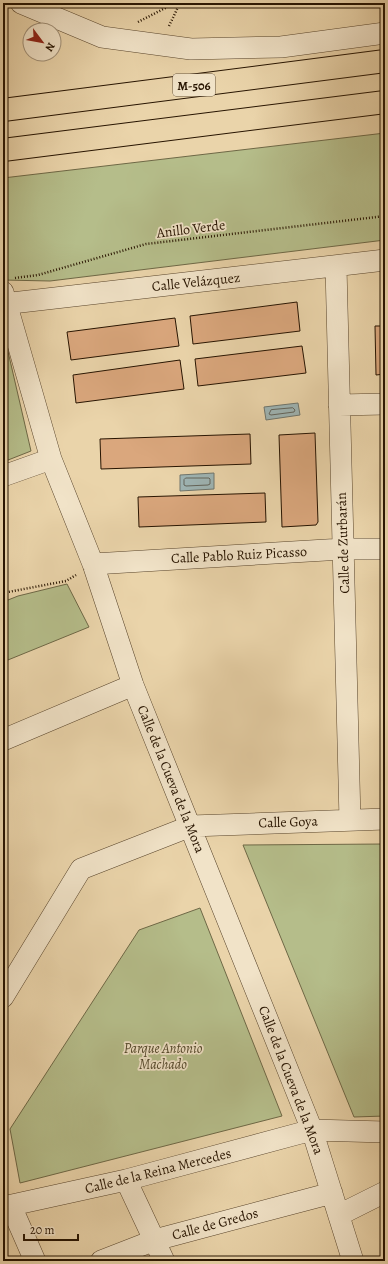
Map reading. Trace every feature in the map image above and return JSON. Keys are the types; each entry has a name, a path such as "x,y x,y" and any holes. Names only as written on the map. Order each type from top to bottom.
{"main road":[{"name":"M-506","path":"3,110 385,61"},
{"path":"3,150 385,102"}],"street":[{"path":"21,3 102,37 191,49 281,47 385,33"},
{"name":"Calle Velázquez","path":"6,295 336,267 385,260"},
{"name":"Calle de Zurbarán","path":"336,267 350,820"},
{"name":"Calle de la Cueva de la Mora","path":"6,295 51,459 93,564 133,685 312,1130 353,1261"},
{"path":"339,405 385,404"},
{"path":"3,476 51,459"},
{"name":"Calle Pablo Ruiz Picasso","path":"93,564 385,549"},
{"path":"3,740 133,685"},
{"name":"Calle Goya","path":"3,997 81,869 191,826 385,819"},
{"name":"Calle de la Reina Mercedes","path":"7,1206 126,1180 312,1130 385,1132"},
{"path":"126,1180 164,1261"},
{"path":"339,1215 385,1192"},
{"name":"Calle de Gredos","path":"101,1261 155,1240 332,1193"},
{"path":"7,1206 35,1261"}],"path":[{"path":"109,38 161,9 175,3"},
{"name":"Anillo Verde","path":"6,295 38,275 146,244 385,216"},
{"path":"3,593 66,581 93,564"}],"green space":[{"path":"385,133 385,240 50,281 3,280 3,178"},
{"path":"3,330 31,451 3,462"},
{"path":"67,584 89,627 3,662 3,602 18,596"},
{"path":"385,844 385,1116 354,1117 243,845"},
{"name":"Parque Antonio Machado","path":"200,908 282,1116 20,1183 10,1129 139,930"}],"water":[{"path":"298,403 300,415 266,420 264,407"},
{"path":"214,473 214,489 180,491 180,475"}],"building":[{"path":"297,302 300,331 193,344 190,316"},
{"path":"175,318 179,346 71,360 67,332"},
{"path":"375,326 385,326 385,374 376,375"},
{"path":"302,346 306,373 198,386 195,359"},
{"path":"180,360 184,389 76,403 73,375"},
{"path":"315,433 318,522 316,525 282,527 279,435"},
{"path":"250,434 251,464 101,469 100,439"},
{"path":"265,493 266,522 139,527 138,497"}]}
